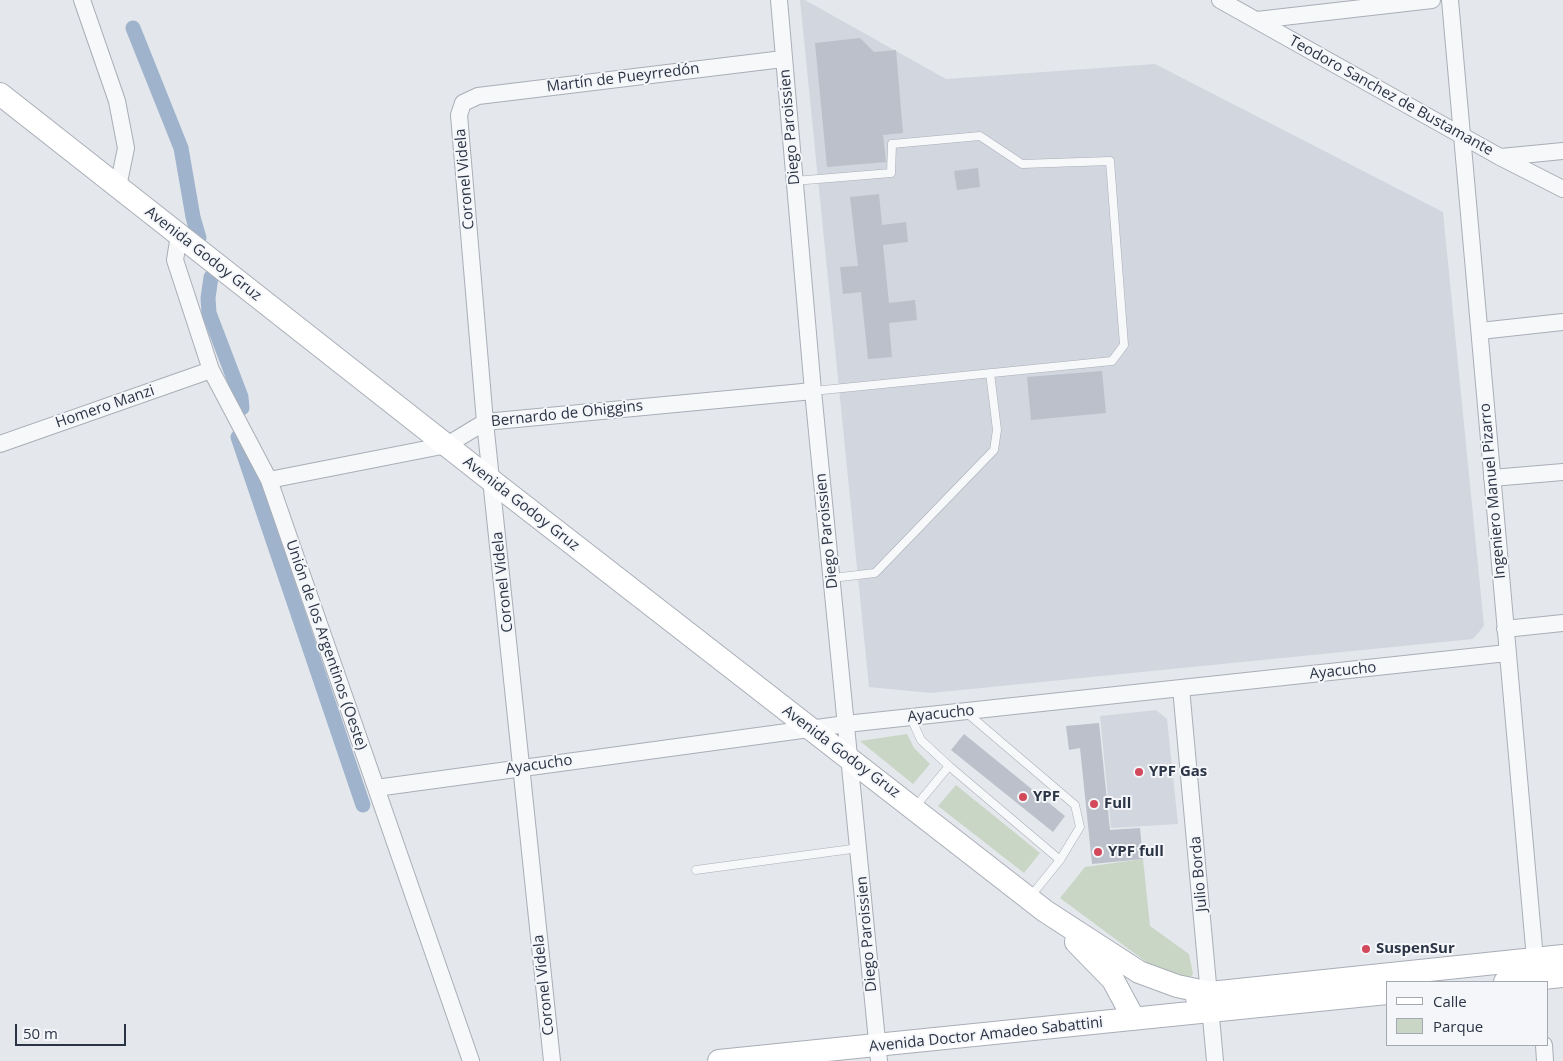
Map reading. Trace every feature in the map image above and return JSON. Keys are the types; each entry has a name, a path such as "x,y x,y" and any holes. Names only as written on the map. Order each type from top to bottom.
{"main road":[{"name":"Avenida Godoy Gruz","path":"0,94 492,481 1037,904 1139,972 1177,986 1211,1002"},
{"name":"Avenida Godoy Gruz","path":"1037,904 1114,980 1134,1019"},
{"name":"Avenida Doctor Amadeo Sabattini","path":"1509,981 1536,974 1563,956"},
{"name":"Avenida Doctor Amadeo Sabattini","path":"1455,981 1536,974 1563,976"},
{"name":"Avenida Doctor Amadeo Sabattini","path":"719,1061 878,1054 1134,1019 1211,1002 1386,987"},
{"name":"Avenida Doctor Amadeo Sabattini","path":"1211,1002 1386,993"}],"street":[{"path":"82,0 117,100 126,148 118,188"},
{"name":"Diego Paroissien","path":"779,0 813,391 851,758 878,1054"},
{"name":"Teodoro Sanchez de Bustamante","path":"1220,0 1500,157 1563,189"},
{"path":"1257,20 1432,0"},
{"name":"Ingeniero Manuel Pizarro","path":"1450,0 1536,974"},
{"name":"Martín de Pueyrredón","path":"463,103 478,96 783,58"},
{"name":"Coronel Videla","path":"463,103 459,114 485,422 552,1061"},
{"path":"1500,157 1563,150"},
{"name":"Unión de los Argentinos (Oeste)","path":"179,235 175,260 211,370 270,480 471,1061"},
{"path":"1480,331 1563,322"},
{"name":"Homero Manzi","path":"0,444 211,370"},
{"name":"Bernardo de Ohiggins","path":"270,480 447,445 485,422 813,391"},
{"path":"1492,478 1563,472"},
{"path":"1505,629 1563,623"},
{"name":"Ayacucho","path":"376,788 846,724 1507,653"},
{"name":"Julio Borda","path":"1181,688 1215,1061"},
{"path":"1544,1046 1545,1061"}],"lane":[{"path":"794,181 891,173 892,144 980,136 1022,164 1110,161 1124,346 1112,361 813,391"},
{"path":"832,578 875,573 994,450 997,430 990,373"},
{"path":"966,712 1075,805 1080,827 1037,904"},
{"path":"912,718 920,740 1060,860"},
{"path":"914,808 949,766"},
{"path":"696,870 859,848"}],"shaded area":[{"path":"800,0 805,0 946,79 1155,64 1443,212 1484,626 1473,639 931,693 869,687"},
{"name":"YPF Gas","path":"1156,710 1167,719 1178,824 1111,828 1100,716"}],"green space":[{"path":"907,734 914,748 930,764 913,784 860,741"},
{"path":"956,785 1040,853 1024,873 938,806"},
{"path":"1143,859 1150,926 1189,954 1193,974 1188,980 1153,967 1060,898 1085,867"}],"building":[{"path":"860,38 874,52 896,50 903,133 883,135 886,162 827,167 815,43"},
{"path":"978,168 980,187 957,190 954,171"},
{"path":"879,194 882,225 906,222 908,242 883,245 889,303 915,300 917,320 889,323 892,357 868,359 861,292 843,294 840,267 858,266 850,197"},
{"path":"1102,371 1106,413 1031,420 1027,377"},
{"path":"1099,723 1110,830 1140,828 1143,859 1092,864 1080,748 1069,750 1066,726"},
{"path":"964,734 1065,816 1053,832 951,750"}],"waterway":[{"path":"133,28 181,148 193,217 199,238"},
{"path":"211,277 208,298 209,313 241,397 242,408"},
{"path":"238,437 363,805"}],"place":[{"name":"YPF Gas","path":"1139,772"},
{"name":"YPF","path":"1023,797"},
{"name":"Full","path":"1094,804"},
{"name":"YPF full","path":"1098,852"},
{"name":"SuspenSur","path":"1366,949"}]}
